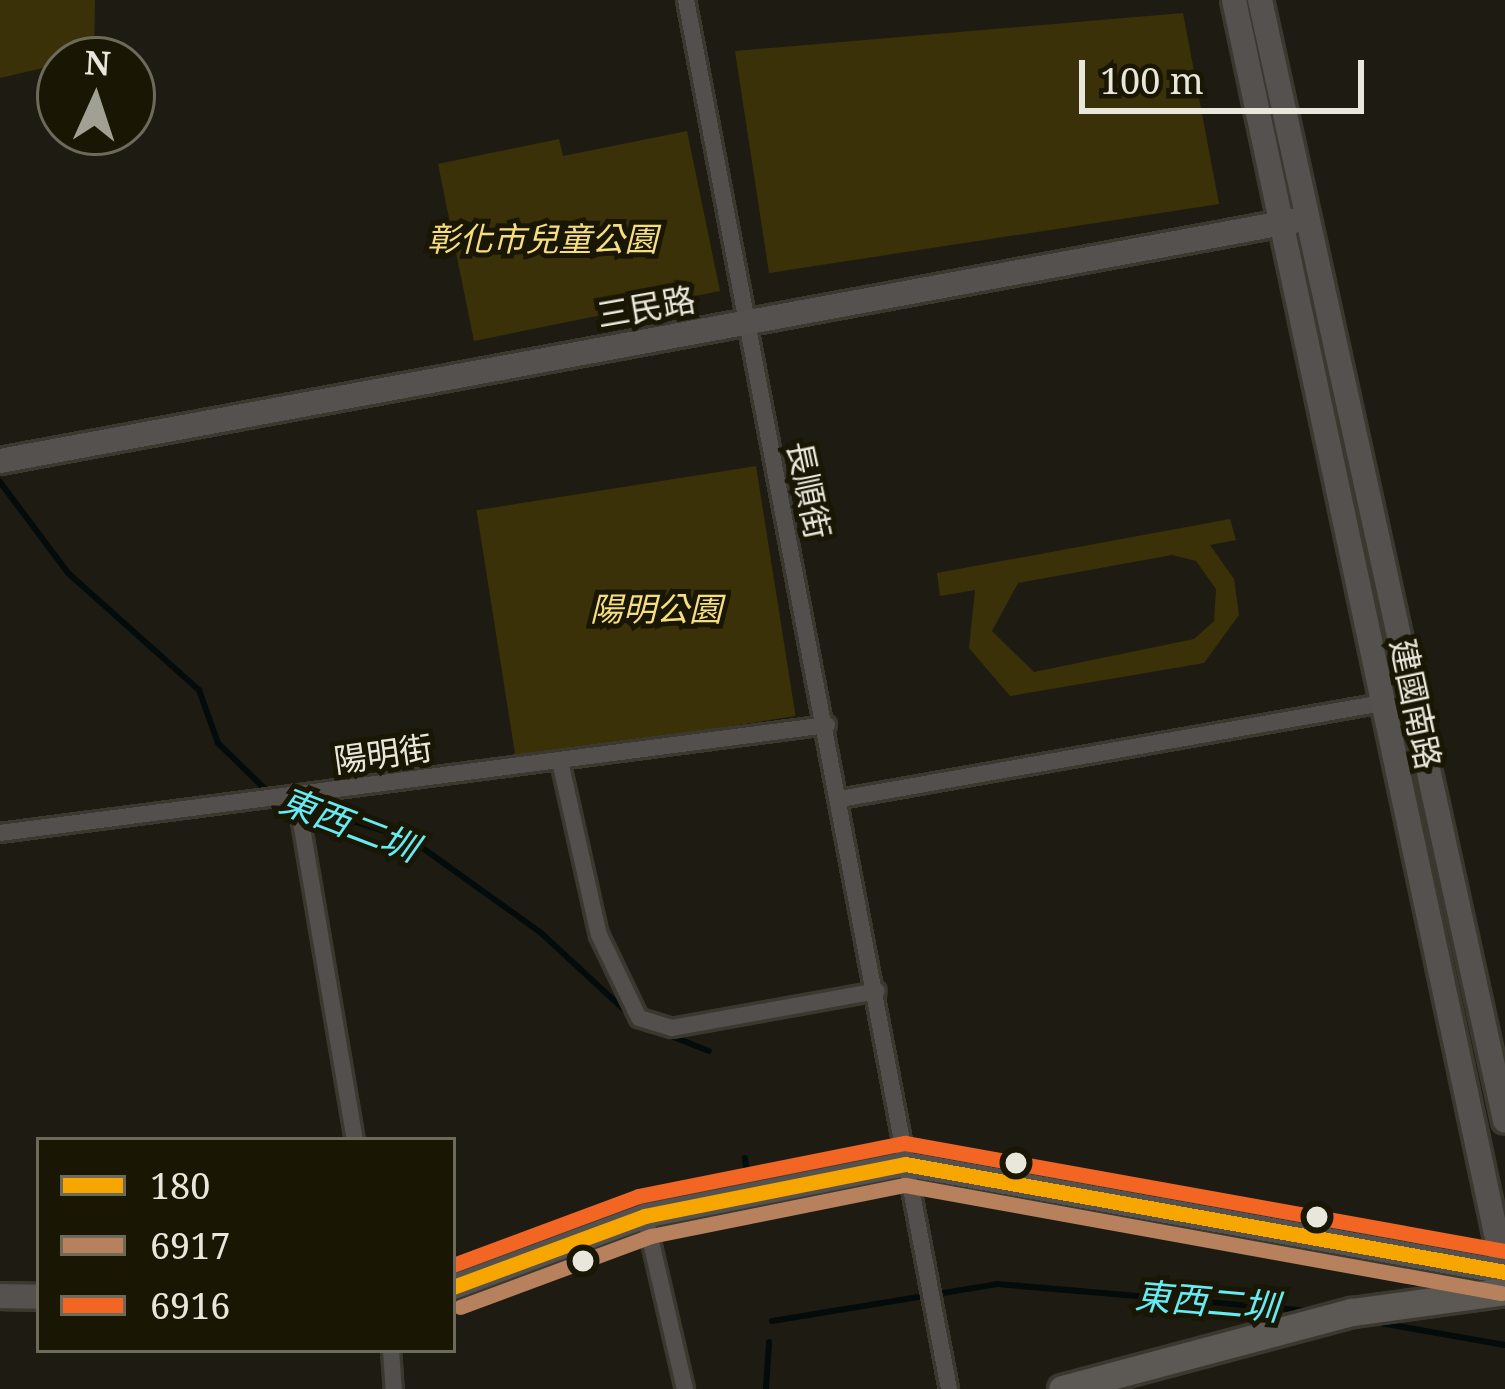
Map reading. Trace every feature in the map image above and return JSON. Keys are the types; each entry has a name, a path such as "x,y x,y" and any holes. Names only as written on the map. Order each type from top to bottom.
{"main road":[{"path":"1062,1389 1128,1381 1339,1316 1505,1291"}],"street":[{"name":"長順街","path":"686,0 745,323 827,725 949,1389"},
{"path":"1234,0 1274,141"},
{"path":"1260,0 1274,141"},
{"name":"建國南路","path":"1274,141 1505,1121"},
{"name":"三民路","path":"0,461 1292,221"},
{"name":"建國南路","path":"1292,221 1382,703 1505,1273"},
{"path":"840,799 1382,703"},
{"name":"陽明街","path":"0,832 297,798 827,725"},
{"path":"560,761 621,998 656,1028 877,991"},
{"path":"297,798 354,1137"},
{"path":"456,1286 645,1216 905,1164 1505,1273"},
{"path":"645,1216 685,1389"},
{"path":"0,1297 36,1297"},
{"path":"391,1353 394,1389"}],"green space":[{"path":"0,0 95,0 94,36 36,36 36,70 0,78"},
{"path":"1183,13 1219,204 769,273 735,51"},
{"name":"彰化市兒童公園","path":"687,131 720,291 474,341 438,164 559,139 563,156"},
{"name":"陽明公園","path":"756,466 796,716 516,760 476,510"},
{"path":"1230,519 1236,540 1210,545 1234,579 1239,615 1204,663 1010,696 969,648 975,590 940,596 937,573","holes":["1172,555 1196,561 1216,589 1214,621 1194,639 1034,672 992,631 1018,583"]}],"waterway":[{"name":"東西二圳","path":"0,482 68,573 199,690 218,743 269,793"},
{"name":"東西二圳","path":"304,806 410,839 540,932 631,1016"},
{"path":"641,1024 709,1051"},
{"path":"745,1158 749,1188"},
{"path":"751,1201 753,1221"},
{"name":"東西二圳","path":"772,1321 997,1284 1314,1311"},
{"name":"東西二圳","path":"1369,1321 1505,1345"},
{"path":"766,1389 769,1342"}],"transit line":[{"name":"6916","path":"456,1264 639,1196 905,1143 1505,1251"},
{"name":"180","path":"456,1286 645,1216 905,1164 1505,1272"},
{"name":"6917","path":"460,1307 651,1236 905,1185 1501,1293"}]}
